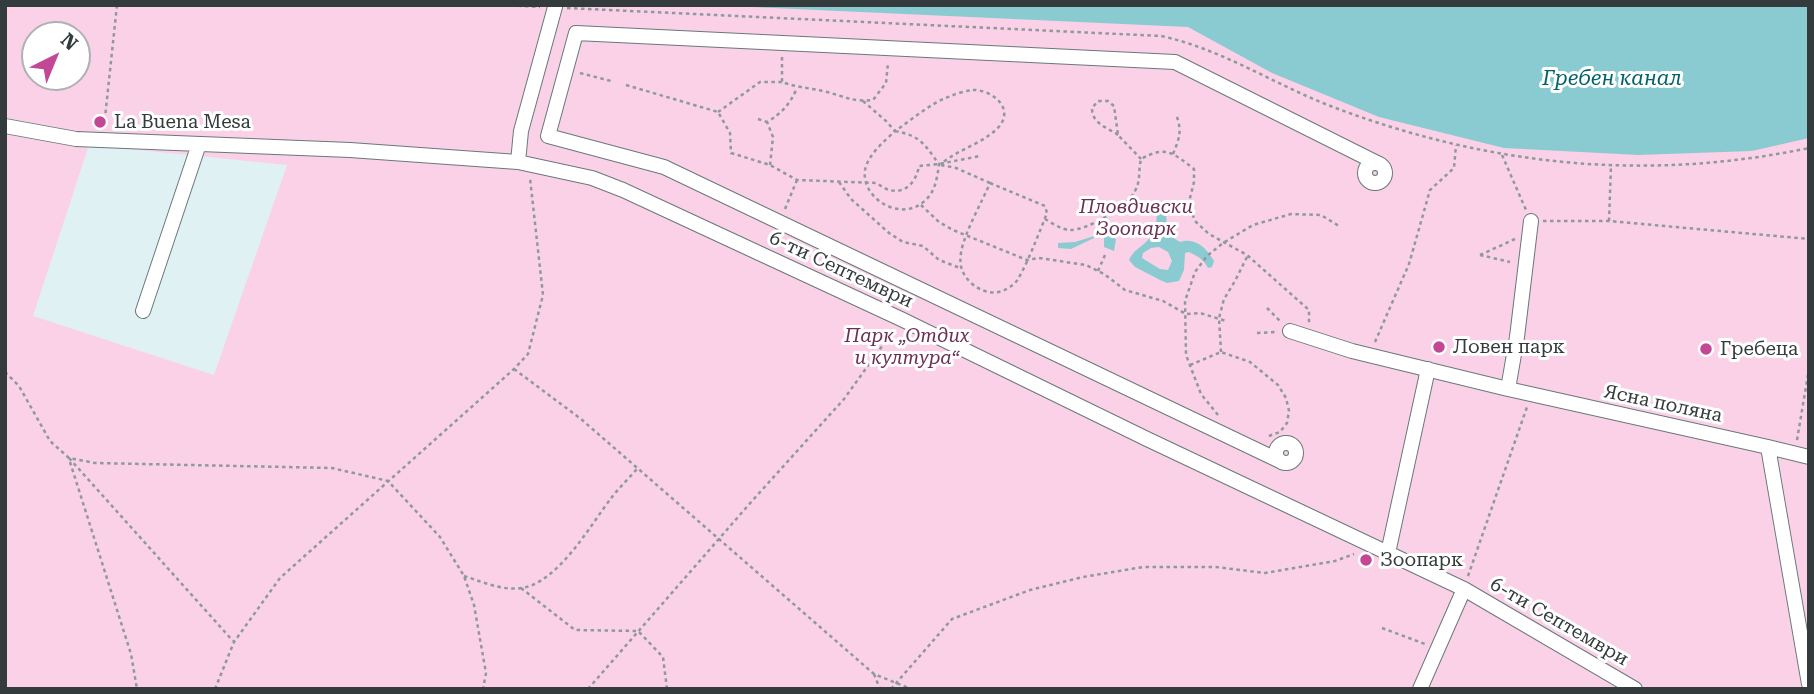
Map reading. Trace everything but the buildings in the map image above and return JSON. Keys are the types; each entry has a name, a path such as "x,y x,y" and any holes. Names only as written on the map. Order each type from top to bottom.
{"street":[{"path":"523,163 521,131 555,7"},
{"path":"549,30 1175,62 1379,164"},
{"path":"576,33 548,136 664,167 1282,461"},
{"name":"6-ти Септември","path":"5,126 102,141 350,150 523,163 592,178 901,319 1464,589 1635,689"},
{"path":"143,311 199,144"},
{"path":"1508,389 1531,226"},
{"name":"Ясна поляна","path":"1290,331 1369,355 1801,456"},
{"path":"1381,550 1428,369"},
{"path":"1768,447 1809,684"},
{"path":"1420,689 1464,589"}],"path":[{"path":"102,141 117,5"},
{"path":"782,82 783,44"},
{"path":"718,112 760,82 782,82 797,88 825,91 857,102 873,100 886,83 890,49"},
{"path":"566,69 611,81"},
{"path":"626,85 718,112 730,133 731,153 770,165 797,180 877,183 884,189 899,191 909,186 919,166 981,156"},
{"path":"758,119 767,122 779,115 790,103 797,88"},
{"path":"973,90 992,94 1002,104 1005,114 1000,124 988,136 952,154 939,164 937,182 921,205 906,209 886,206 875,198 866,184 866,168 877,148 895,131 950,96 973,90"},
{"path":"863,101 895,131 910,134 922,141 939,164 956,168 1045,206 1047,214 1016,282 1006,289 989,293 978,289 960,268 961,253 967,235 990,183"},
{"path":"1045,219 1069,230 1091,224 1117,209 1134,194 1140,180 1141,159 1118,135 1095,121 1092,108 1098,101 1114,106 1118,135"},
{"path":"1173,153 1180,136 1180,126 1175,114"},
{"path":"767,122 773,137 770,165"},
{"path":"1369,355 1409,264 1430,190 1454,168 1456,145"},
{"path":"1141,159 1155,152 1173,153 1194,169 1194,183 1188,206 1196,222 1209,234 1247,255 1308,310 1309,337"},
{"path":"1502,155 1531,226"},
{"path":"215,689 234,642 280,578 528,354 543,295 523,163"},
{"path":"1609,221 1611,166"},
{"path":"779,221 797,180"},
{"path":"839,183 851,199 889,233 903,242 923,246 939,260 960,268"},
{"path":"921,205 939,222 953,230 1027,260 1038,258 1086,265 1125,290 1163,301 1186,314 1200,313 1226,321"},
{"path":"1222,420 1201,394 1186,355 1185,301 1195,272 1207,256 1223,243 1253,225 1291,214 1321,215 1339,226"},
{"path":"1526,266 1480,255 1531,226 1609,221 1809,239"},
{"path":"1098,271 1105,255"},
{"path":"1221,352 1219,318 1224,299 1247,255"},
{"path":"1228,293 1236,296"},
{"path":"1267,308 1290,331"},
{"path":"588,689 844,399 901,319"},
{"path":"1257,333 1290,331"},
{"path":"1190,365 1221,352 1250,362 1278,385 1286,398 1289,411 1287,423 1280,432 1263,438"},
{"path":"514,369 581,419 874,674 911,689"},
{"path":"1801,456 1809,369"},
{"path":"5,372 19,386 50,441 69,458 234,642"},
{"path":"1464,589 1532,394"},
{"path":"69,458 95,463 332,468 388,481 440,537 464,576 474,605 486,673 483,689"},
{"path":"69,458 131,654 137,689"},
{"path":"464,576 495,586 521,588 536,583 550,574 579,544 612,498 638,468"},
{"path":"891,689 952,619 1030,590 1083,577 1143,567 1216,567 1265,573 1381,550"},
{"path":"521,588 575,630 638,631 663,657 667,689"},
{"path":"1382,628 1438,648"},
{"path":"874,674 880,689"}],"green space":[{"name":"Парк „Отдих и култура“","path":"5,5 1809,5 1809,689 5,689","holes":["89,145 287,165 214,375 33,316"]}],"water":[{"name":"Гребен канал","path":"708,5 1809,5 1809,138 1752,151 1638,155 1504,148 1379,117 1272,73 1188,27"},
{"path":"1160,201 1165,203 1167,225 1171,234 1180,242 1191,241 1200,245 1214,261 1212,267 1208,268 1195,255 1185,253 1184,270 1179,281 1167,283 1135,267 1129,260 1152,235","holes":["1159,247 1168,252 1172,261 1168,270 1160,269 1142,258 1143,253 1151,248"]},
{"path":"1125,230 1133,236 1124,232 1115,234 1112,237 1116,239 1114,251 1104,247 1104,238 1094,238 1071,249 1058,248 1058,243 1075,242 1101,234 1108,236"}],"place":[{"name":"La Buena Mesa","path":"100,122"},
{"name":"Ловен парк","path":"1439,347"},
{"name":"Гребеца","path":"1706,349"},
{"name":"Зоопарк","path":"1366,560"}],"park label":[{"name":"Пловдивски Зоопарк","path":"1136,218"}]}
